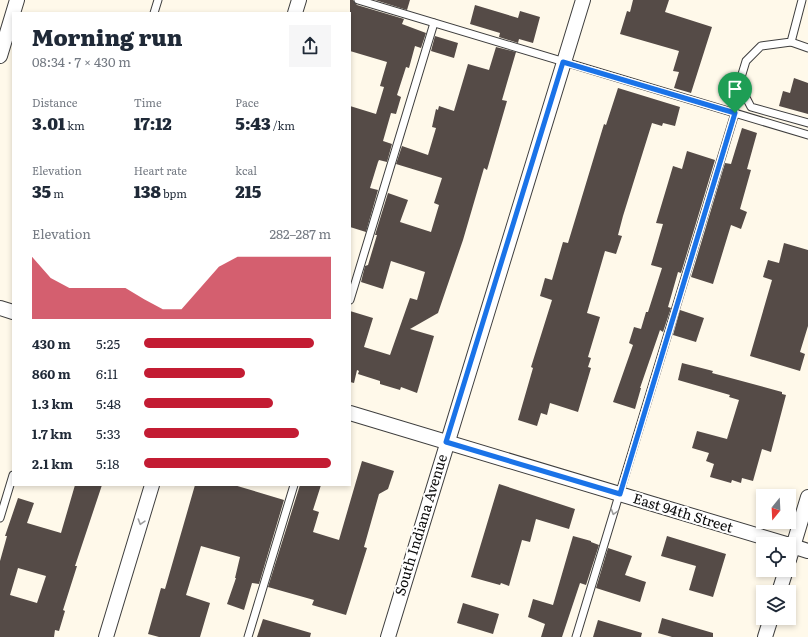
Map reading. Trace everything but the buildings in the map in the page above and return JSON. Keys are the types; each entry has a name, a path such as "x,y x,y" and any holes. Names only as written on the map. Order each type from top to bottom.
{"street":[{"path":"13,12 17,0"},
{"path":"295,12 299,0"},
{"name":"South Indiana Avenue","path":"388,637 446,442 583,0"},
{"path":"0,56 12,16"},
{"path":"0,308 12,312"},
{"name":"East 94th Street","path":"351,413 762,537"},
{"path":"106,637 152,486"},
{"path":"792,537 808,497"},
{"name":"East 94th Street","path":"796,547 808,551"},
{"path":"766,637 769,625"}],"lane":[{"path":"154,12 158,0"},
{"path":"358,0 808,135"},
{"path":"791,42 802,0"},
{"path":"351,297 434,23"},
{"path":"808,48 791,42 761,46 746,61 738,84 751,107 808,123"},
{"path":"576,637 735,113"},
{"path":"0,518 12,478"},
{"path":"248,637 294,486"}],"route":[{"path":"563,62 735,113 620,494 446,442 563,62"}]}
